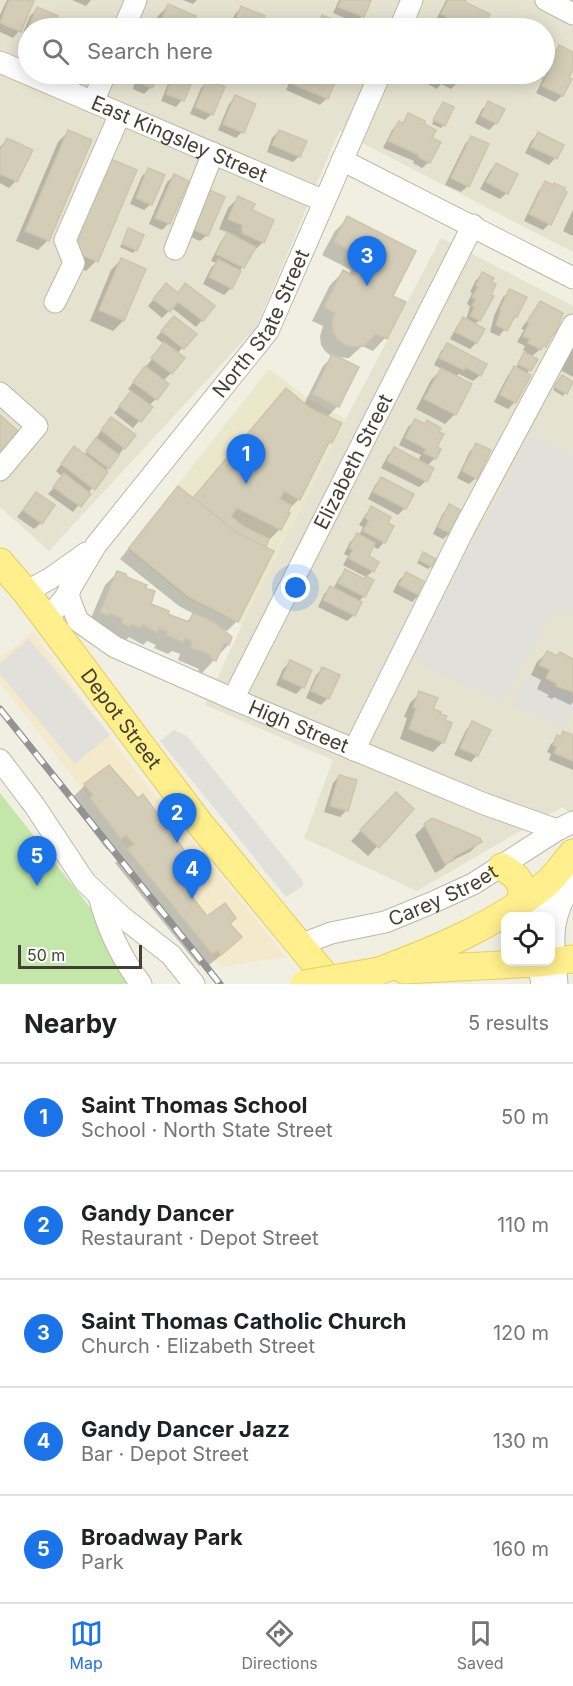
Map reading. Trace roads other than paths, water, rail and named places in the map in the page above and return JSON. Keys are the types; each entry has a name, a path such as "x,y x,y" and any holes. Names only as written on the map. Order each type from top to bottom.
{"main road":[{"name":"Depot Street","path":"0,562 26,592 200,824 332,984"},
{"path":"379,971 531,909 560,882 573,853"},
{"path":"502,867 518,877 531,909"},
{"path":"304,984 379,971 550,969"}],"street":[{"path":"128,18 136,0"},
{"path":"404,18 412,0"},
{"path":"546,0 573,14"},
{"name":"East Kingsley Street","path":"0,62 18,70"},
{"name":"East Kingsley Street","path":"51,84 324,201"},
{"path":"93,102 101,84"},
{"name":"North State Street","path":"96,545 268,331 376,84"},
{"path":"56,302 74,263 65,240 120,114"},
{"path":"175,249 213,153"},
{"path":"342,160 573,278"},
{"name":"Elizabeth Street","path":"232,699 473,225"},
{"path":"354,750 465,527 573,325"},
{"path":"0,393 37,426 0,470"},
{"path":"46,620 64,599 96,545"},
{"path":"26,592 58,573 96,545"},
{"name":"High Street","path":"69,589 73,612 78,621 116,647 232,699 482,803 565,826"},
{"path":"0,760 34,805 85,882 121,916 171,955 194,984"},
{"name":"Carey Street","path":"300,945 330,933 385,922 412,912 473,884 565,826"},
{"path":"550,969 553,924 561,901 560,882"},
{"path":"99,895 105,919 141,984"}],"railway":[{"path":"0,709 220,984"}],"place":[{"name":"Saint Thomas Catholic Church","path":"367,286"},
{"name":"Saint Thomas School","path":"246,484"},
{"name":"Gandy Dancer","path":"177,843"},
{"name":"Broadway Park","path":"37,886"},
{"name":"Gandy Dancer Jazz","path":"192,899"}]}
